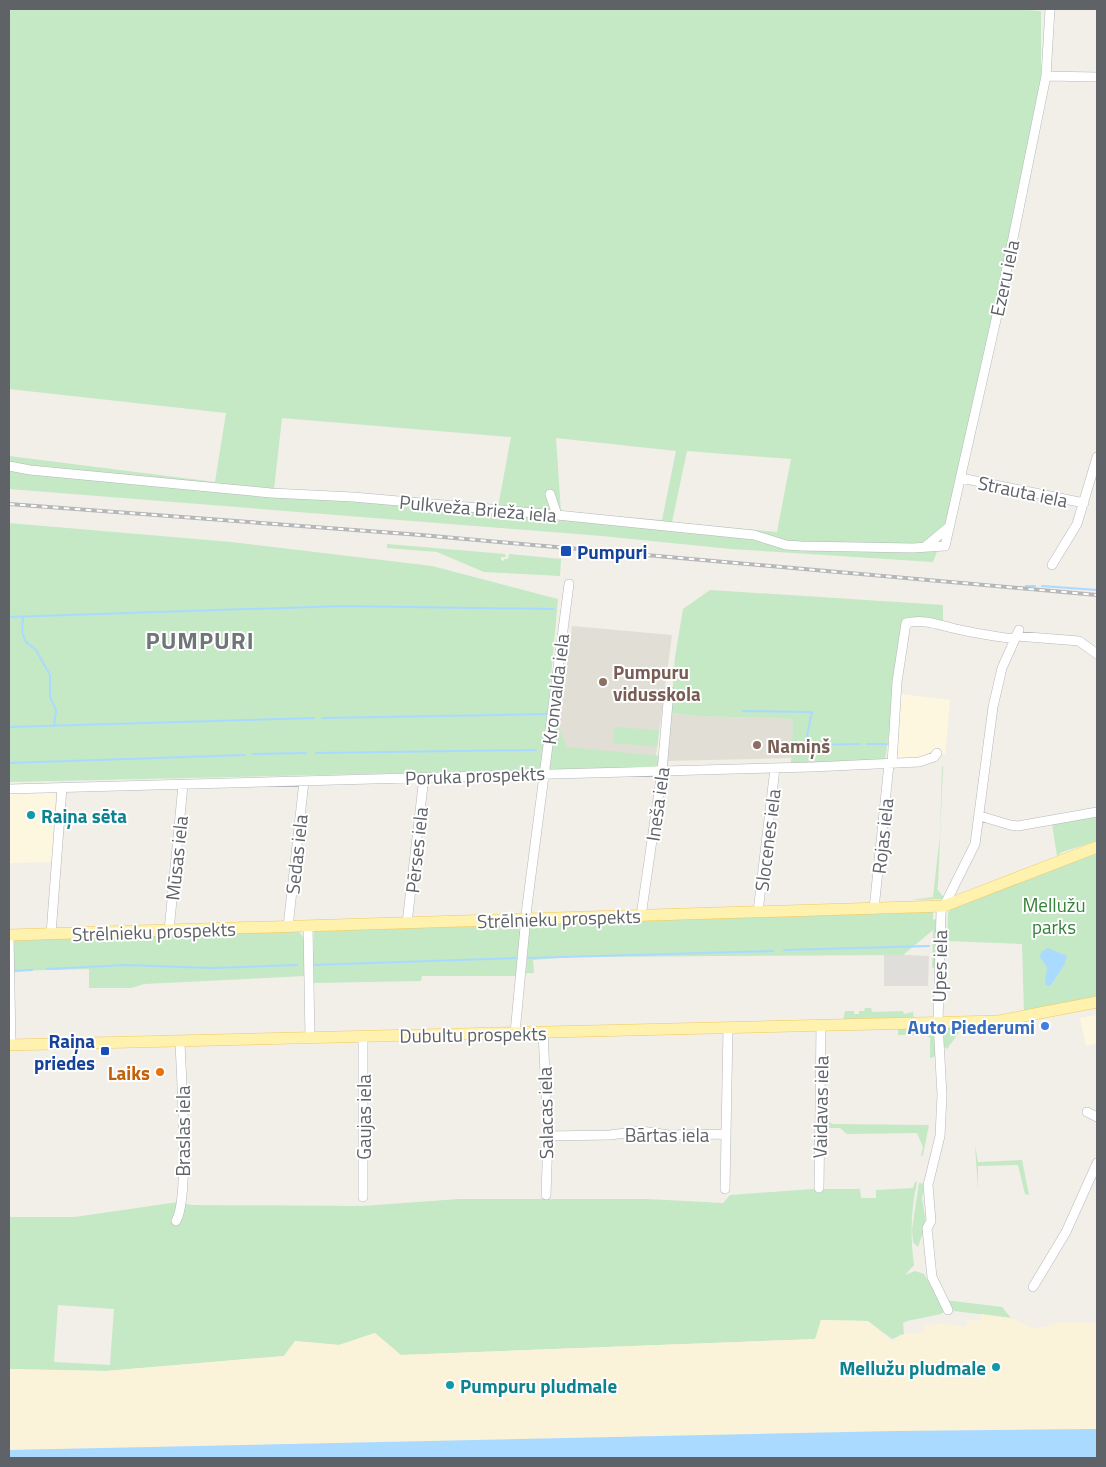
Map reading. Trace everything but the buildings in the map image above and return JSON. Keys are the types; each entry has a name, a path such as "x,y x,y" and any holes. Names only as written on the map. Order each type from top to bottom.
{"main road":[{"name":"Strēlnieku prospekts","path":"9,935 944,906 1097,847"},
{"name":"Dubultu prospekts","path":"10,1045 999,1021 1097,1002"}],"street":[{"name":"Ezeru iela","path":"945,546 1046,76 1050,9"},
{"path":"1046,76 1097,77"},
{"path":"1052,565 1077,524 1097,457"},
{"name":"Pulkveža Brieža iela","path":"9,466 30,470 271,493 354,497 754,535 786,545 845,545 874,548 945,546"},
{"name":"Strauta iela","path":"961,478 1084,503"},
{"path":"550,494 557,515"},
{"path":"926,546 950,526"},
{"name":"Kronvalda iela","path":"515,1033 526,920 569,584"},
{"name":"Rojas iela","path":"874,909 897,682 906,623 917,620 935,622 952,628 1016,635"},
{"path":"1016,635 1079,641 1097,654"},
{"name":"Upes iela","path":"948,1310 932,1277 927,1228 931,1221 928,1185 940,1136 942,1095 938,1023 941,912 973,849 980,816 993,707 1002,668 1016,635"},
{"name":"Ineša iela","path":"641,916 662,771 669,691"},
{"name":"Poruka prospekts","path":"9,789 890,764 925,762 937,753"},
{"name":"Slocenes iela","path":"758,912 775,768"},
{"name":"Pērses iela","path":"408,923 424,776"},
{"name":"Sedas iela","path":"288,927 304,781"},
{"name":"Mūsas iela","path":"169,931 184,785"},
{"path":"51,934 62,788"},
{"path":"980,816 1018,826 1097,812"},
{"path":"308,926 310,1038"},
{"path":"9,935 10,1045"},
{"name":"Vaidavas iela","path":"819,1188 821,1025"},
{"path":"725,1189 728,1028"},
{"name":"Salacas iela","path":"543,1032 548,1136 546,1195"},
{"name":"Gaujas iela","path":"363,1036 363,1197"},
{"name":"Braslas iela","path":"176,1221 181,1213 183,1166 180,1041"},
{"path":"1087,1112 1097,1117"},
{"name":"Bārtas iela","path":"548,1136 610,1135 641,1130 669,1135 726,1134"},
{"path":"1033,1287 1066,1232 1097,1163"}],"shaded area":[{"path":"572,626 672,635 655,763 555,758"},
{"path":"900,694 950,700 945,754 932,753 931,757 895,759"},
{"path":"671,713 697,716 793,719 792,758 665,761"},
{"name":"Raiņa sēta","path":"56,792 52,862 9,863 9,793"},
{"path":"884,954 929,956 928,986 884,986"},
{"path":"1097,1015 1097,1043 1086,1046 1080,1018"}],"green space":[{"path":"9,9 1013,9 1041,11 1041,90 950,518 933,562 731,549 602,536 9,489 9,456 215,482 226,413 9,389","holes":["282,418 511,437 498,507 274,489","556,438 676,451 662,520 561,512","687,451 791,459 777,532 672,522"]},
{"path":"9,523 231,542 432,566 558,599 548,710 559,693 556,720 567,747 660,756 659,764 655,767 638,768 9,782"},
{"path":"387,544 505,554 506,557 501,557 501,560 504,561 504,559 508,559 509,554 561,559 560,576 484,572 437,552 387,548"},
{"path":"710,590 943,605 943,625 906,623 885,759 791,764 793,719 697,716 671,713 675,657 683,609"},
{"path":"614,727 659,730 657,747 613,743"},
{"path":"943,767 938,885 937,889 945,899 911,900 933,897 940,835"},
{"path":"1097,814 1097,841 1062,852 1057,856 1052,824"},
{"name":"Mellužu parks","path":"1097,851 1097,998 1024,1013 1022,944 947,941 948,913 951,908"},
{"path":"933,911 933,920 936,919 935,967 932,968 933,930 903,955 570,957 533,960 534,973 526,973 529,927 533,924"},
{"path":"514,924 522,933 517,976 422,976 421,981 313,983 314,930"},
{"path":"298,930 305,940 305,976 144,984 131,988 89,988 89,969 12,971 13,943 15,939"},
{"path":"865,1008 871,1008 872,1012 903,1011 904,1014 913,1012 914,1019 843,1021 845,1011 854,1011 854,1014 859,1014 859,1011 864,1011"},
{"path":"898,1026 931,1027 932,1032 936,1032 937,1056 930,1058 930,1038 926,1035 898,1035"},
{"path":"989,1027 989,1031 960,1031 947,1049 942,1045 943,1028"},
{"path":"826,1114 826,1119 832,1124 929,1125 923,1155 921,1156 923,1147 917,1133 847,1134 840,1128 827,1128 823,1115"},
{"path":"975,1145 978,1162 1022,1160 1029,1195 1025,1194 1018,1165 978,1166 978,1190"},
{"path":"915,1182 917,1182 913,1202 912,1223 914,1265 905,1275 915,1271 924,1274 944,1307 944,1312 903,1323 904,1334 892,1339 868,1321 821,1320 816,1339 400,1355 375,1333 339,1345 295,1341 284,1356 106,1371 9,1369 9,1217 75,1217 178,1202 192,1205 362,1206 459,1199 647,1199 723,1203 730,1195 813,1189 819,1192 825,1189 860,1189 861,1198 876,1198 876,1190 913,1188","holes":["58,1305 114,1309 110,1365 54,1362"]},
{"path":"919,1183 925,1184 922,1198 926,1224 918,1247 913,1242 912,1229"},
{"path":"945,1300 1002,1307 1011,1318 954,1311"}],"sand":[{"name":"Pumpuru pludmale","path":"981,1314 1011,1318 1034,1329 1064,1322 1097,1323 1097,1429 9,1450 9,1369 106,1371 284,1356 295,1341 339,1345 375,1333 401,1355 815,1339 821,1320 868,1321 892,1342 900,1335 924,1332 924,1325 943,1324 967,1327 967,1320 980,1321"}],"water":[{"path":"1048,948 1067,956 1064,965 1051,985 1048,986 1045,984 1047,967 1040,957 1041,952"},
{"path":"1097,1429 1097,1458 9,1458 9,1450 896,1431"}],"waterway":[{"path":"1026,586 1035,586"},
{"path":"1042,586 1097,590"},
{"path":"9,617 342,606 554,609"},
{"path":"23,617 22,632 26,642 36,650 50,675 50,697 56,710 54,726"},
{"path":"743,711 812,712 805,745 860,744"},
{"path":"322,718 548,714"},
{"path":"9,727 314,718"},
{"path":"867,744 890,744"},
{"path":"316,753 536,750"},
{"path":"253,754 306,753"},
{"path":"9,763 245,755"},
{"path":"784,950 929,946"},
{"path":"527,958 773,951"},
{"path":"314,965 518,958"},
{"path":"47,969 126,965 212,968 297,965"},
{"path":"14,971 32,970"}],"railway":[{"path":"9,504 421,535 1097,595"}],"place":[{"name":"Pumpuri","path":"566,551"},
{"name":"Pumpuru vidusskola","path":"603,682"},
{"name":"Namiņš","path":"757,745"},
{"name":"Raiņa sēta","path":"31,815"},
{"name":"Auto Piederumi","path":"1045,1026"},
{"name":"Raiņa priedes","path":"105,1051"},
{"name":"Laiks","path":"160,1072"},
{"name":"Mellužu pludmale","path":"996,1367"},
{"name":"Pumpuru pludmale","path":"450,1385"}],"district":[{"name":"PUMPURI","path":"200,640"}]}
